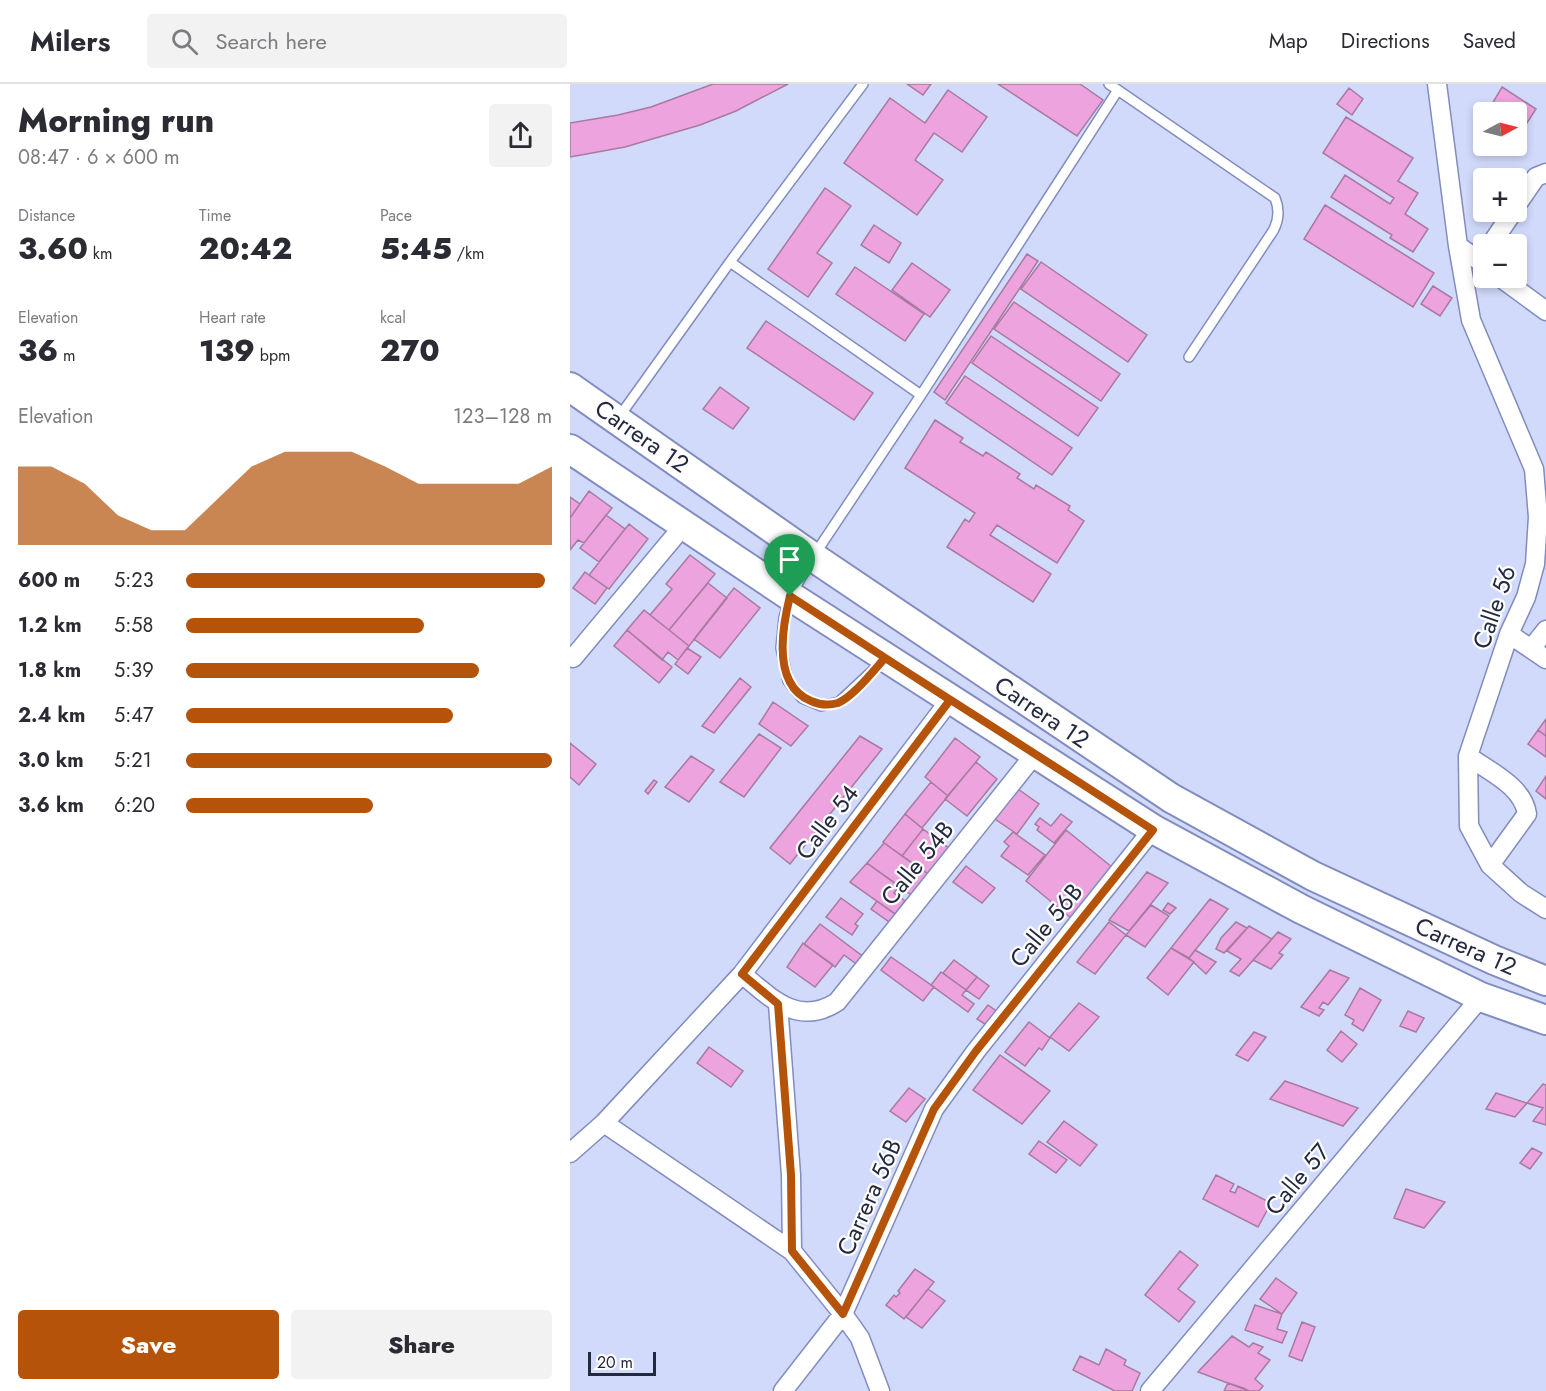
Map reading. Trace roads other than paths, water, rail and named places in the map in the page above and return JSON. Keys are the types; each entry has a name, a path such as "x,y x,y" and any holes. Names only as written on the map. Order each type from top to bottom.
{"main road":[{"name":"Carrera 12","path":"570,387 813,557 1172,798 1313,876 1494,960 1546,981"},
{"name":"Carrera 12","path":"570,449 790,596 1153,830 1301,909 1481,997 1546,1020"}],"street":[{"name":"Calle 56","path":"1437,84 1458,246 1471,320 1540,463 1534,564 1526,597 1509,634 1468,756 1469,826 1490,865"},
{"path":"1527,190 1536,177 1546,173"},
{"path":"1458,246 1473,255"},
{"path":"1515,288 1546,311"},
{"path":"573,658 684,525"},
{"path":"1509,634 1538,654 1546,630"},
{"name":"Calle 54","path":"570,1154 604,1123 742,974 950,700"},
{"name":"Calle 54B","path":"778,1004 801,1012 823,1011 837,1002 1035,754"},
{"path":"1468,756 1519,792 1526,803 1527,814 1490,865 1521,893 1546,909"},
{"name":"Calle 56B","path":"976,1051 1153,830"},
{"path":"742,974 778,1004 791,1175 792,1251"},
{"name":"Calle 57","path":"1150,1391 1481,997"},
{"name":"Carrera 56B","path":"783,1391 843,1314 934,1109 976,1051"},
{"path":"604,1123 792,1251 860,1338 880,1391"}],"lane":[{"path":"618,419 730,262 862,84"},
{"path":"885,658 873,672 839,702 821,706 802,698 788,681 781,648 784,618 790,596 813,557 921,395 1114,87 1275,198 1277,204 1278,218 1273,231 1189,357"},
{"path":"730,262 921,395"}]}
